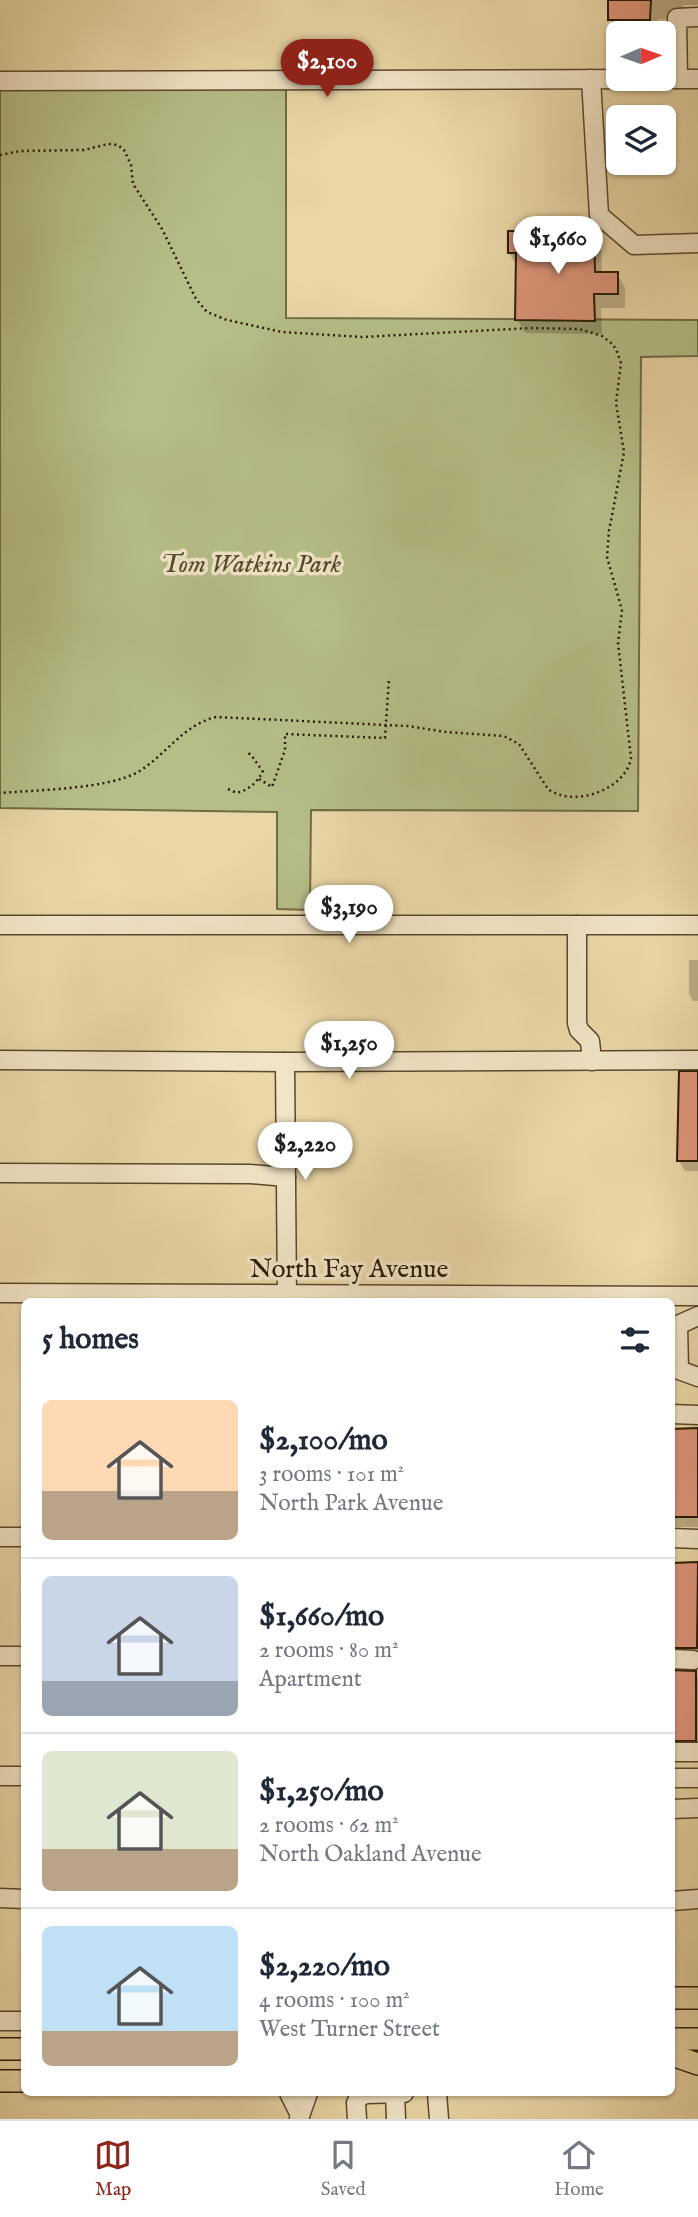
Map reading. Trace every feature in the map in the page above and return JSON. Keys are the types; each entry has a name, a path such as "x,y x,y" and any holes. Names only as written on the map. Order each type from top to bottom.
{"main road":[{"path":"675,2039 698,2039"},
{"path":"0,2049 21,2049"},
{"path":"675,2056 698,2064"},
{"path":"0,2081 21,2081"}],"street":[{"path":"676,28 677,18 691,11"},
{"path":"591,79 599,215 634,245 698,243"},
{"path":"0,81 606,79"},
{"path":"676,79 698,79"},
{"path":"0,925 698,925"},
{"path":"577,925 577,1023 579,1030 590,1041 592,1061"},
{"path":"0,1060 698,1060"},
{"path":"285,1062 286,1298"},
{"path":"0,1173 226,1174 286,1177"},
{"name":"North Fay Avenue","path":"0,1293 238,1298"},
{"name":"North Fay Avenue","path":"423,1298 698,1296"},
{"path":"698,1316 678,1325 680,1370 698,1377"},
{"path":"675,1414 698,1415"},
{"path":"675,1424 698,1424"},
{"path":"0,1537 21,1537"},
{"path":"675,1538 698,1539"},
{"path":"0,1656 21,1656"},
{"path":"675,1660 693,1660"},
{"path":"675,1752 698,1752"},
{"path":"0,1776 21,1776"},
{"path":"675,1778 698,1778"},
{"path":"675,1809 698,1808"},
{"path":"0,1898 21,1899"},
{"path":"675,1901 698,1899"},
{"path":"0,2021 21,2021"},
{"path":"290,2096 300,2117"},
{"path":"300,2117 307,2096"},
{"path":"357,2119 356,2103 359,2097 368,2096"},
{"path":"395,2096 396,2119"},
{"path":"437,2096 439,2119"}],"path":[{"path":"0,155 20,151 83,150 108,144 118,145 129,157 137,193 162,229 196,299 202,308 213,316 282,332 362,337 531,328 579,330 602,336 617,349 621,363 617,409 624,452 609,531 607,557 622,610 618,643 631,758 626,772 603,790 584,796 559,794 553,793 543,782 524,750 512,738 504,736 386,725 216,717 188,731 146,766 128,776 109,782 0,793"},
{"path":"259,779 272,787 285,750 285,734 385,737 390,679"},
{"path":"228,789 237,793 246,790 263,772 246,751"}],"green space":[{"name":"Tom Watkins Park","path":"286,85 286,318 698,320 698,356 641,357 638,811 311,810 310,910 277,909 277,812 0,808 0,86"}],"building":[{"path":"608,0 651,0 650,20 608,20"},
{"path":"508,231 594,231 595,272 618,272 618,294 594,294 595,321 515,320 516,253 508,253"},
{"path":"679,1071 698,1071 698,1161 677,1161"},
{"path":"698,1428 698,1517 675,1517 675,1429"},
{"path":"698,1562 697,1648 675,1648 675,1563"},
{"path":"675,1670 696,1671 696,1741 675,1741"}]}
